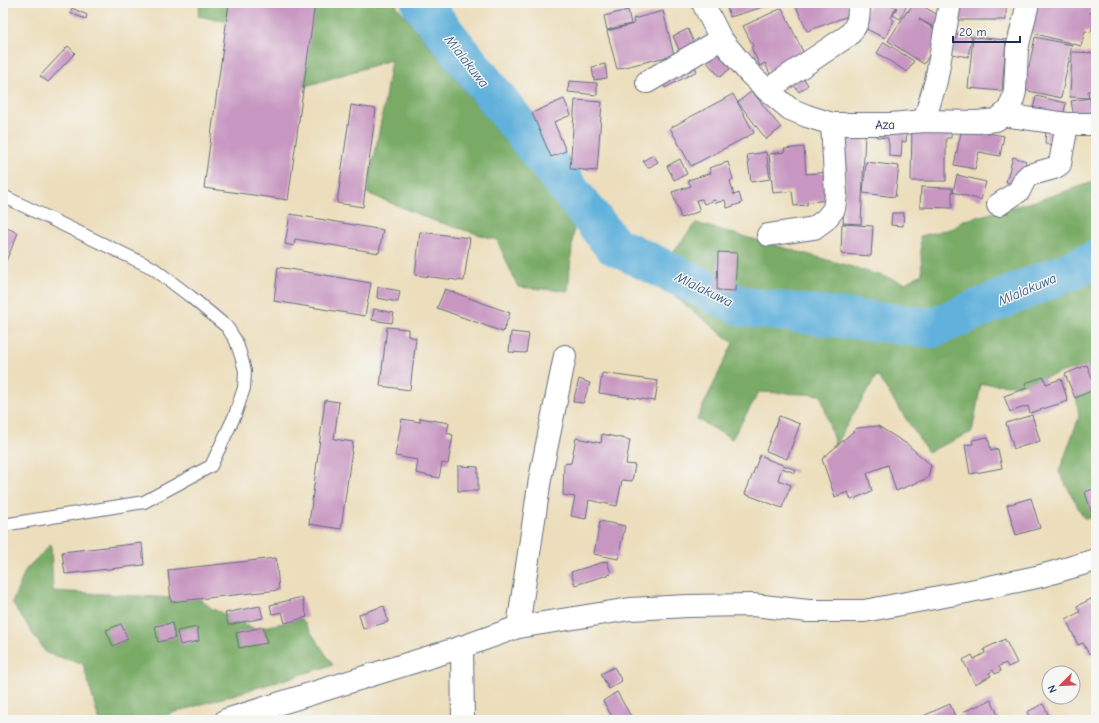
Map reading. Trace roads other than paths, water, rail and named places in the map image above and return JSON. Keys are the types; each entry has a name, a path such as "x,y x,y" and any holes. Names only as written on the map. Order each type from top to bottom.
{"street":[{"name":"Aza","path":"703,3 721,39 748,73 790,109 807,116 832,124 891,124 924,121 977,122 996,120 1003,115"},
{"path":"767,90 849,34 855,28 859,17 859,3"},
{"path":"924,121 936,81 950,3"},
{"path":"1003,115 1009,109 1013,100 1015,91 1017,49 1028,3"},
{"path":"647,82 721,39"},
{"path":"1003,115 1066,124 1096,124"},
{"path":"768,235 814,228 825,220 834,209 836,194 832,124"},
{"path":"998,205 1020,191 1025,179 1029,175 1054,168 1060,164 1066,124"},
{"path":"518,627 540,479 565,356"},
{"path":"226,720 462,647 518,627 630,609 688,606 754,605 808,611 864,611 1026,579 1096,560"},
{"path":"462,647 463,720"}],"lane":[{"path":"3,196 153,268 227,327 236,342 245,371 244,388 235,415 211,466 144,502 3,525"}],"waterway":[{"name":"Mlalakuwa","path":"421,3 613,245 743,307 932,328 1096,260"}]}
